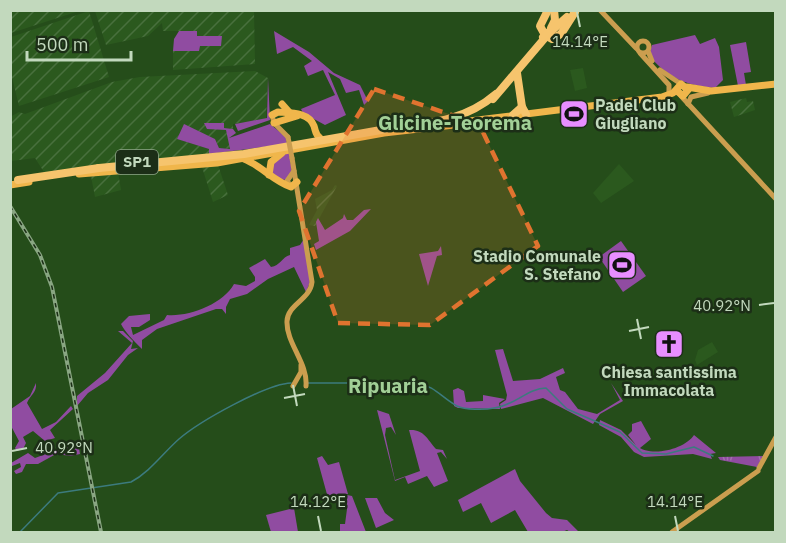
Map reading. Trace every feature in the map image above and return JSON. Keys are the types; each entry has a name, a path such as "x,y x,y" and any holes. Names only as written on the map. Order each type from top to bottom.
{"highway":[{"path":"548,10 540,26 545,35 552,39 561,34 573,12"},
{"path":"554,11 561,16 573,12"},
{"path":"190,161 398,128 452,122 487,104 546,34 555,20 554,11"},
{"path":"320,142 459,117 476,109 496,94 546,34 573,12"},
{"path":"513,115 524,111 516,78 521,66"},
{"path":"496,94 510,90 521,96"},
{"path":"202,161 363,135"},
{"path":"13,181 99,169 229,157"},
{"path":"99,169 229,157"}],"main road":[{"path":"602,10 629,38 648,44 648,57 683,93 691,97 708,93"},
{"path":"602,10 670,87 668,95"},
{"path":"638,50 640,41"},
{"path":"638,50 648,51"},
{"path":"659,73 675,84 776,199"},
{"name":"SP1","path":"13,181 111,165 229,157 302,142 320,142 683,93 776,85"},
{"name":"SP1","path":"683,93 708,93 776,85"},
{"path":"524,111 683,93"},
{"path":"282,104 292,115"},
{"path":"273,119 276,112 310,119 320,142"},
{"path":"285,121 292,115"},
{"path":"286,129 292,115"},
{"name":"SP1","path":"229,157 241,158 285,151 423,122 453,123 513,115"},
{"path":"273,119 285,121"},
{"path":"273,119 288,137"},
{"path":"285,121 294,169 289,183 312,282 307,296 291,310 287,320 306,384"},
{"path":"302,142 312,135 314,128"},
{"path":"269,175 273,159 285,151"},
{"path":"241,158 259,165 269,175 289,183 298,195 310,282 306,295 290,309 286,320 302,369 294,384"},
{"path":"289,183 294,169"},
{"path":"672,532 758,469 776,437"}],"highlighted area":[{"path":"374,89 479,124 538,246 430,325 338,323 299,211"}],"shaded area":[{"path":"11,10 79,10 79,11 11,33"},
{"path":"89,11 109,77 19,106 11,73 11,37"},
{"path":"95,11 254,11 255,64 173,70 173,51 199,51 199,46 221,46 197,36 196,31 163,31 162,23 148,36 106,45"},
{"path":"583,68 587,88 575,91 570,70"},
{"path":"255,71 268,78 266,119 233,124 233,129 224,128 224,124 204,123 226,130 231,149 219,148 215,139 184,125 177,139 209,149 211,154 44,172 35,158 11,161 10,117 19,112 25,114 112,82 140,77"},
{"path":"746,98 747,102 753,101 755,110 734,117 730,102"},
{"path":"619,164 634,181 601,203 593,193"},
{"path":"218,165 228,195 213,202 202,167"},
{"path":"118,172 121,190 95,197 91,176"},
{"path":"335,185 337,186 315,226 309,225 317,210 315,199 332,190"},
{"path":"712,342 718,352 697,365 695,360 698,350"}],"green space":[{"path":"179,31 197,31 197,36 222,36 221,46 200,46 199,51 173,51 174,39"},
{"path":"274,31 309,52 334,73 360,85 368,101 364,105 359,90 346,93 340,79 328,72 346,115 325,125 303,113 301,109 335,95 323,70 308,76 304,66 312,61 293,47 277,54"},
{"path":"695,35 700,44 715,38 719,47 723,80 715,88 686,83 664,70 649,56 652,45"},
{"path":"746,42 751,72 744,73 746,85 738,86 730,45"},
{"path":"268,78 270,120 238,131 235,124 267,118"},
{"path":"204,123 224,123 224,128 233,129 236,133 229,138 270,124 286,137 287,144 209,154 209,149 177,139 184,124 215,139 219,148 230,149 226,130 207,129"},
{"path":"289,152 292,171 286,180 273,178 272,162"},
{"path":"371,209 350,231 316,250 314,244 319,241 316,222 318,218 325,230 343,218 344,214 347,220 353,220 364,210"},
{"path":"304,239 310,282 306,292 294,267 268,279 247,294 230,299 226,307 226,314 222,309 216,309 157,329 142,340 142,349 121,324 129,316 150,314 150,320 139,327 131,327 133,335 164,320 167,315 185,314 205,308 222,298 234,284 246,286 255,281 249,268 265,259 271,267 277,265 290,255 290,248 300,245"},
{"name":"Stadio Comunale S. Stefano","path":"621,241 646,276 623,292 599,257"},
{"path":"441,246 442,255 437,256 428,286 419,254 438,251"},
{"path":"118,331 123,331 133,341 131,349 138,348 128,355 108,380 88,393 77,406 77,396 105,373 132,343"},
{"path":"503,349 513,381 540,379 563,368 565,373 556,377 560,390 565,392 578,409 597,414 620,400 611,383 623,401 600,414 593,424 543,398 501,409 500,404 506,400 507,395 495,350"},
{"path":"36,383 34,392 27,403 42,429 56,422 71,406 73,409 50,430 55,438 45,441 33,431 23,437 26,443 23,449 17,451 15,448 19,441 11,426 11,409 30,396"},
{"path":"458,388 464,391 466,402 483,401 483,395 505,399 499,403 500,409 458,408 454,406 453,390"},
{"path":"377,410 389,414 396,435 391,427 386,428 385,435 395,480 420,471 409,430 414,430 422,433 436,449 443,450 447,459 441,452 437,453 448,481 434,487 427,476 408,484 405,477 395,481"},
{"path":"600,420 621,430 636,445 628,435 632,431 632,424 641,421 651,439 640,448 643,450 659,451 676,448 694,435 716,453 710,454 712,459 693,454 644,457 634,452 621,437 599,425"},
{"path":"78,442 80,454 71,456 56,454 38,464 26,464 22,472 16,474 14,471 21,467 20,463 12,466 11,463 28,453 35,458"},
{"path":"322,456 328,465 339,462 348,494 328,498 317,458"},
{"path":"764,456 757,467 720,460 718,457"},
{"path":"515,469 520,481 546,513 552,518 567,520 579,532 567,530 528,532 515,510 491,523 481,503 463,512 458,500"},
{"path":"347,495 352,496 366,532 340,532 340,524 345,524 347,509 338,509 338,500 343,497 343,504 347,504"},
{"path":"365,498 377,498 385,513 394,520 376,528"},
{"path":"294,508 298,532 271,532 266,515"}],"waterway":[{"path":"20,532 58,493 131,482 150,468 189,431 250,396 291,383"},
{"path":"308,383 417,383 434,389 457,406 475,409 501,407 533,391 546,388 567,409 620,432 642,453 666,454 694,447 713,456"}],"railway":[{"path":"10,206 40,255 52,287 101,532"}],"place":[{"name":"Padel Club Giugliano","path":"574,114"},
{"name":"Stadio Comunale S. Stefano","path":"622,265"},
{"name":"Chiesa santissima Immacolata","path":"669,344"}],"district":[{"name":"Glicine-Teorema","path":"455,123"},
{"name":"Ripuaria","path":"388,386"}]}
